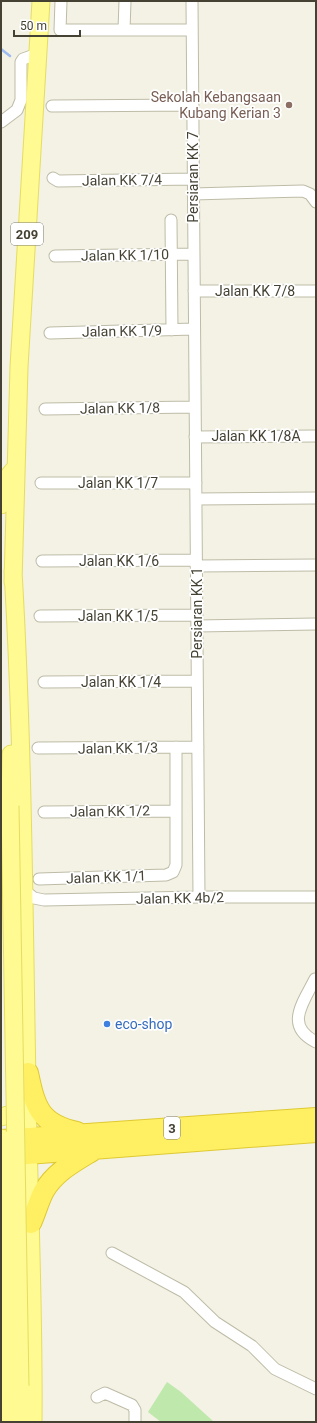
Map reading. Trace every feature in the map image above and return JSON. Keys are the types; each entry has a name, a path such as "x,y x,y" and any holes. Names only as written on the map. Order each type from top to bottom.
{"highway":[{"path":"28,1073 37,1108 45,1117 65,1129 92,1142 53,1179 44,1191 31,1214"},
{"name":"3","path":"92,1142 316,1118"},
{"name":"3","path":"1,1156 29,1146 316,1132"},
{"name":"3","path":"1,1139 29,1146"}],"main road":[{"name":"209","path":"4,1422 12,1385 10,806 16,467 19,367 41,1"},
{"path":"1,505 2,484 16,467"},
{"path":"14,571 23,804 34,1344 33,1422"},
{"path":"1,1117 11,1114 28,1099"},
{"name":"209","path":"1,1139 12,1385 19,1422"},
{"path":"1,1189 19,1195 31,1214"}],"street":[{"path":"61,1 60,30 192,30"},
{"path":"124,30 125,1"},
{"name":"Persiaran KK 7","path":"192,1 194,329"},
{"path":"1,122 17,110 21,100 21,62 23,59 38,54"},
{"path":"52,106 193,105"},
{"name":"Jalan KK 7/4","path":"53,178 58,181 193,179"},
{"path":"193,194 306,192 310,194 316,202"},
{"path":"171,220 172,330"},
{"name":"Jalan KK 1/10","path":"55,256 194,254"},
{"name":"Jalan KK 7/8","path":"194,291 316,291"},
{"name":"Jalan KK 1/9","path":"50,333 194,329"},
{"name":"Persiaran KK 1","path":"194,329 199,896"},
{"name":"Jalan KK 1/8","path":"45,409 195,407"},
{"name":"Jalan KK 1/8A","path":"195,437 316,436"},
{"name":"Jalan KK 1/7","path":"41,483 196,483"},
{"path":"196,499 316,498"},
{"name":"Jalan KK 1/6","path":"42,561 316,564"},
{"name":"Jalan KK 1/5","path":"40,616 316,624"},
{"name":"Jalan KK 1/4","path":"44,682 197,682"},
{"path":"176,747 176,810"},
{"name":"Jalan KK 1/3","path":"38,748 198,747"},
{"name":"Jalan KK 1/2","path":"44,812 176,810"},
{"name":"Jalan KK 1/1","path":"39,879 166,876 173,872 176,865 176,810"},
{"name":"Jalan KK 4b/2","path":"24,890 34,898 44,900 199,896 316,897"},
{"path":"25,917 33,907 44,900"},
{"path":"315,979 299,1013 298,1024 304,1035 316,1042"},
{"path":"112,1253 184,1292 215,1322 252,1346 275,1369 316,1389"},
{"path":"97,1397 105,1392 130,1404 135,1410 135,1422"}],"green space":[{"path":"167,1382 181,1392 214,1422 161,1422 148,1412"}],"waterway":[{"path":"1,49 10,56"}],"place":[{"name":"Sekolah Kebangsaan Kubang Kerian 3","path":"289,105"},
{"name":"eco-shop","path":"107,1024"}]}
